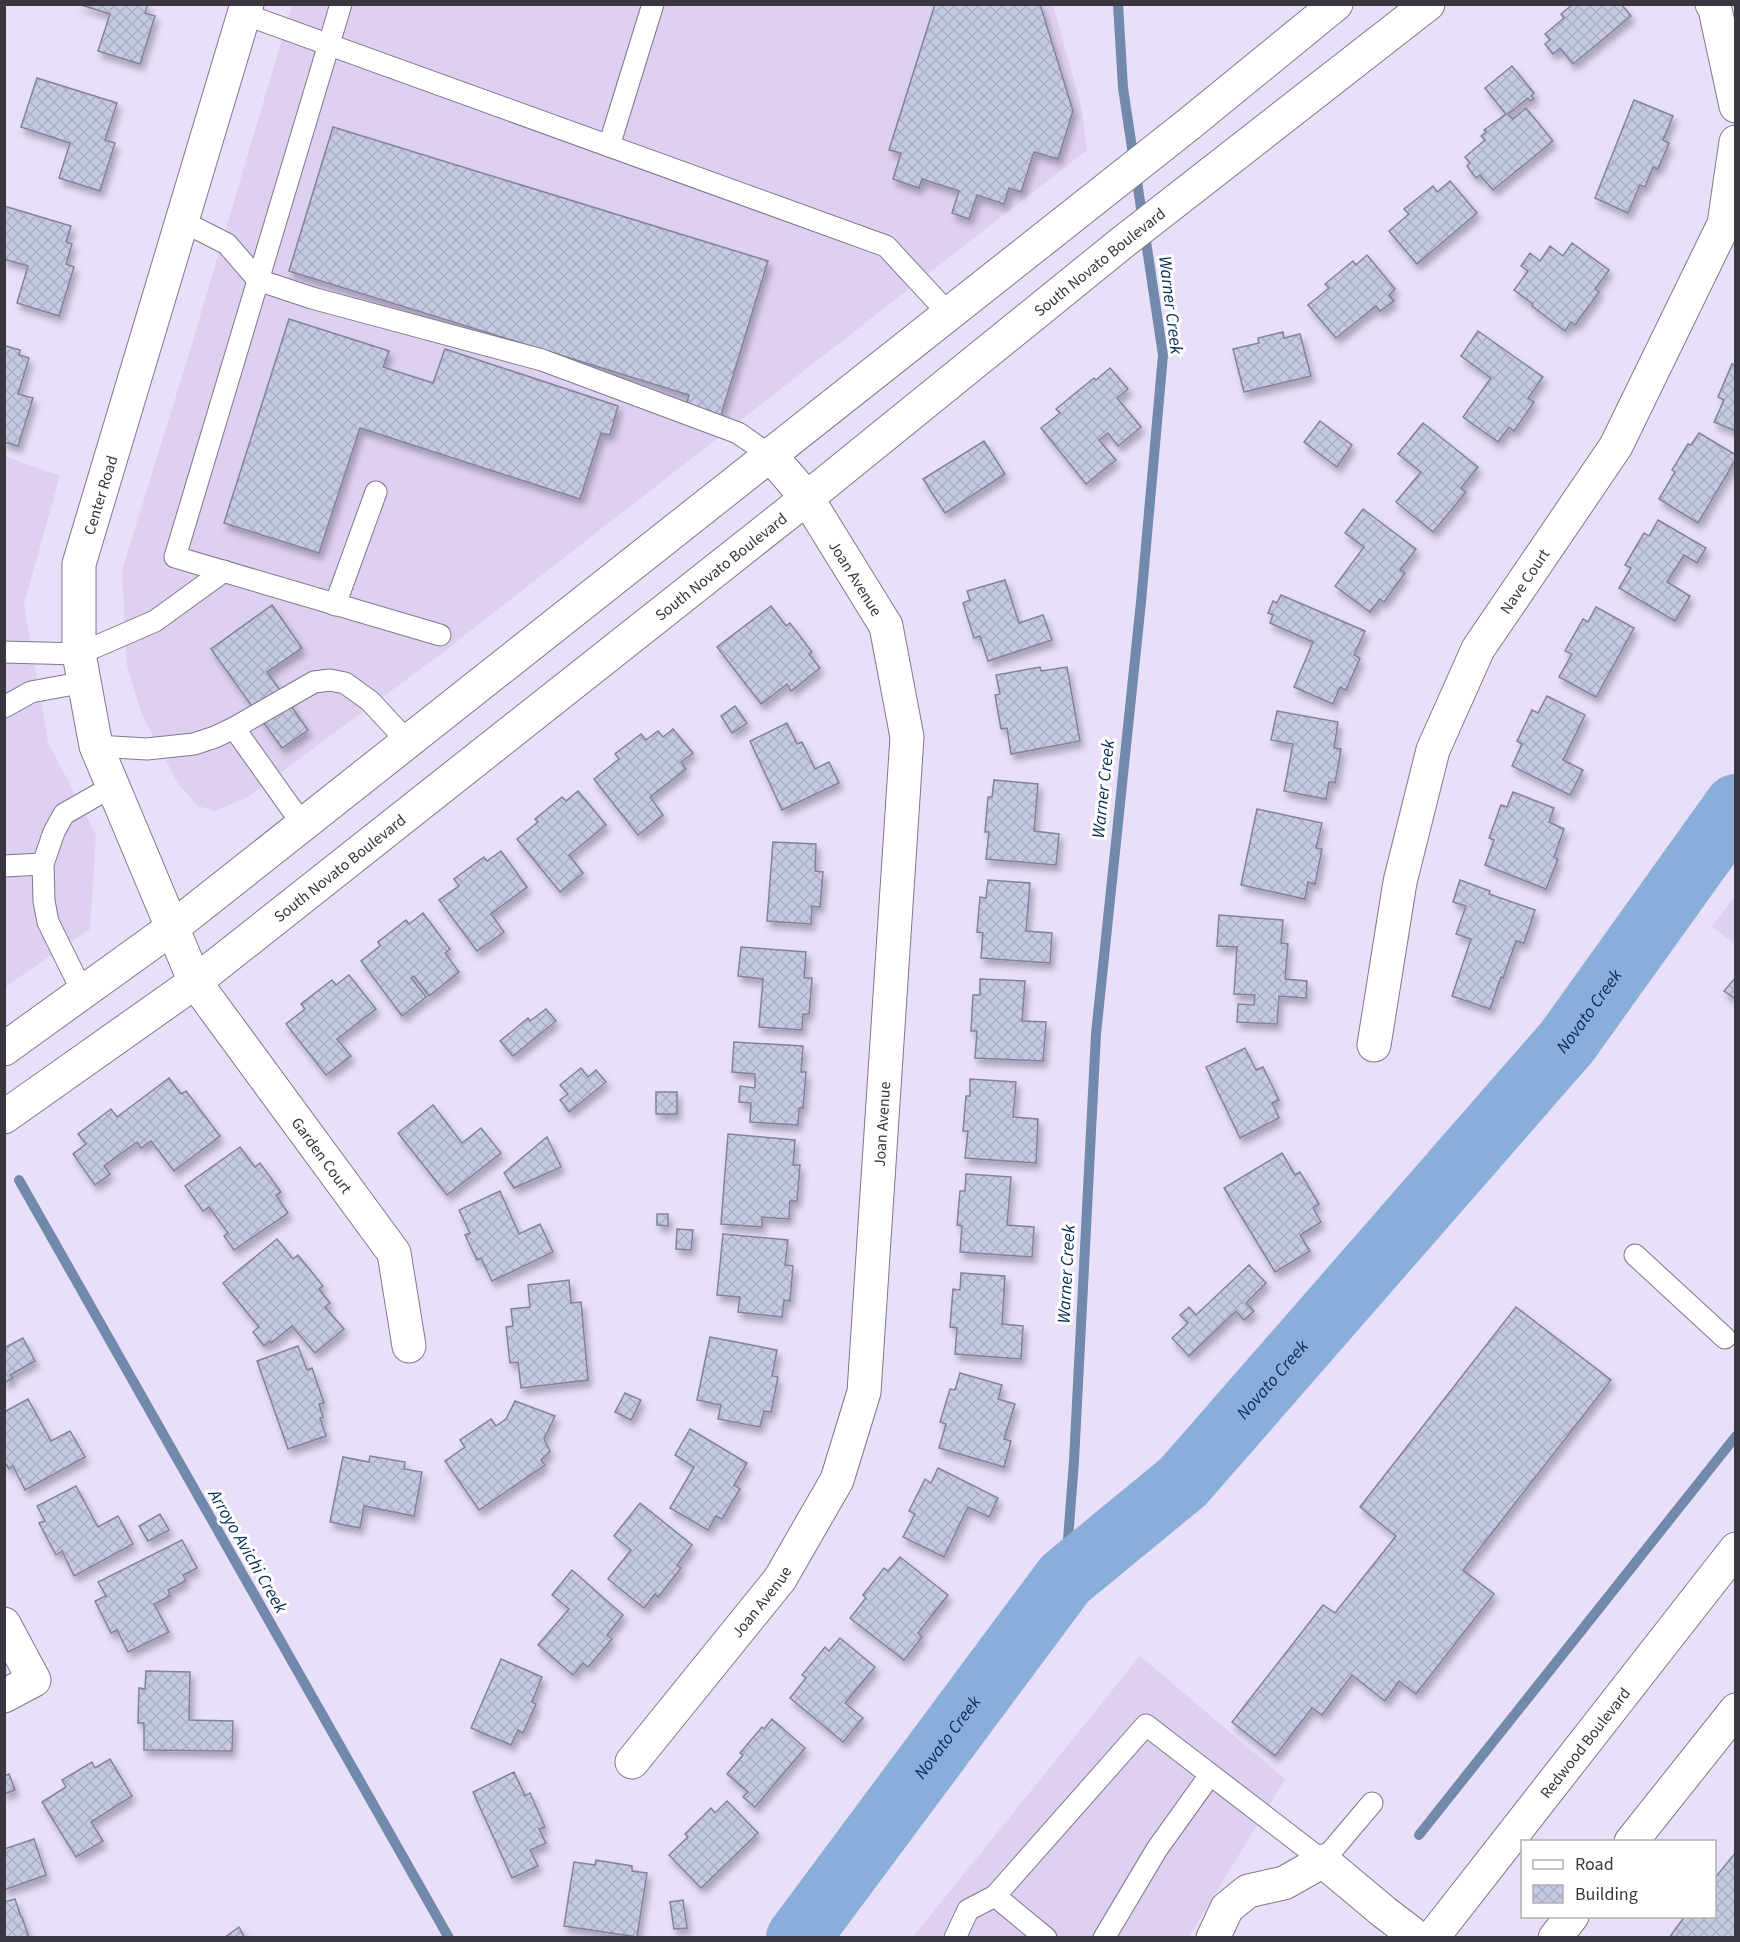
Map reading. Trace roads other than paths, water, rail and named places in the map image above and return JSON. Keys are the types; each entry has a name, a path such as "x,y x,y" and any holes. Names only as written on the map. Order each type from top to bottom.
{"street":[{"path":"4,1049 172,928 1188,124 1336,4"},
{"name":"South Novato Boulevard","path":"4,1117 195,982 807,498 1123,242 1428,4"},
{"path":"1712,4 1736,106"},
{"name":"Center Road","path":"195,982 96,746 82,668 79,564 246,9"},
{"name":"Nave Court","path":"1374,1045 1400,882 1432,750 1478,649 1616,446 1724,224 1736,142"},
{"name":"Joan Avenue","path":"632,1762 780,1579 837,1480 864,1392 907,737 886,626 807,498 771,455"},
{"name":"Garden Court","path":"195,982 394,1253 409,1346"},
{"name":"Redwood Boulevard","path":"1432,1938 1736,1548"},
{"path":"4,1624 34,1680 4,1696"},
{"path":"1633,1840 1736,1710"},
{"path":"1213,1938 1227,1908 1248,1891 1284,1883 1323,1861 1418,1938"},
{"path":"1555,1938 1571,1918"}],"lane":[{"path":"341,4 175,557 440,635"},
{"path":"609,146 653,4"},
{"path":"246,9 329,45 886,246 948,313"},
{"path":"182,221 227,244 258,280 312,298 542,360 738,433 771,455"},
{"path":"335,604 376,492"},
{"path":"4,707 82,668 155,621 224,571"},
{"path":"4,652 82,668"},
{"path":"96,746 147,749 194,744 234,728 314,682 330,680 345,683 370,701 408,742"},
{"path":"234,728 303,825"},
{"path":"83,993 48,922 44,901 43,864 54,832 64,814 113,786"},
{"path":"4,866 43,864"},
{"path":"1635,1256 1725,1338"},
{"path":"955,1938 968,1910 996,1896 1146,1725 1323,1861 1372,1803"},
{"path":"1104,1938 1157,1849 1210,1775"},
{"path":"996,1896 1046,1938"}],"waterway":[{"name":"Warner Creek","path":"1065,1579 1074,1461 1096,1034 1141,602 1163,355 1123,88 1118,4"},
{"name":"Novato Creek","path":"798,1938 1065,1579 1183,1482 1567,1042 1736,806"},
{"name":"Arroyo Avichi Creek","path":"19,1180 449,1938"},
{"path":"1419,1835 1736,1436"}]}
